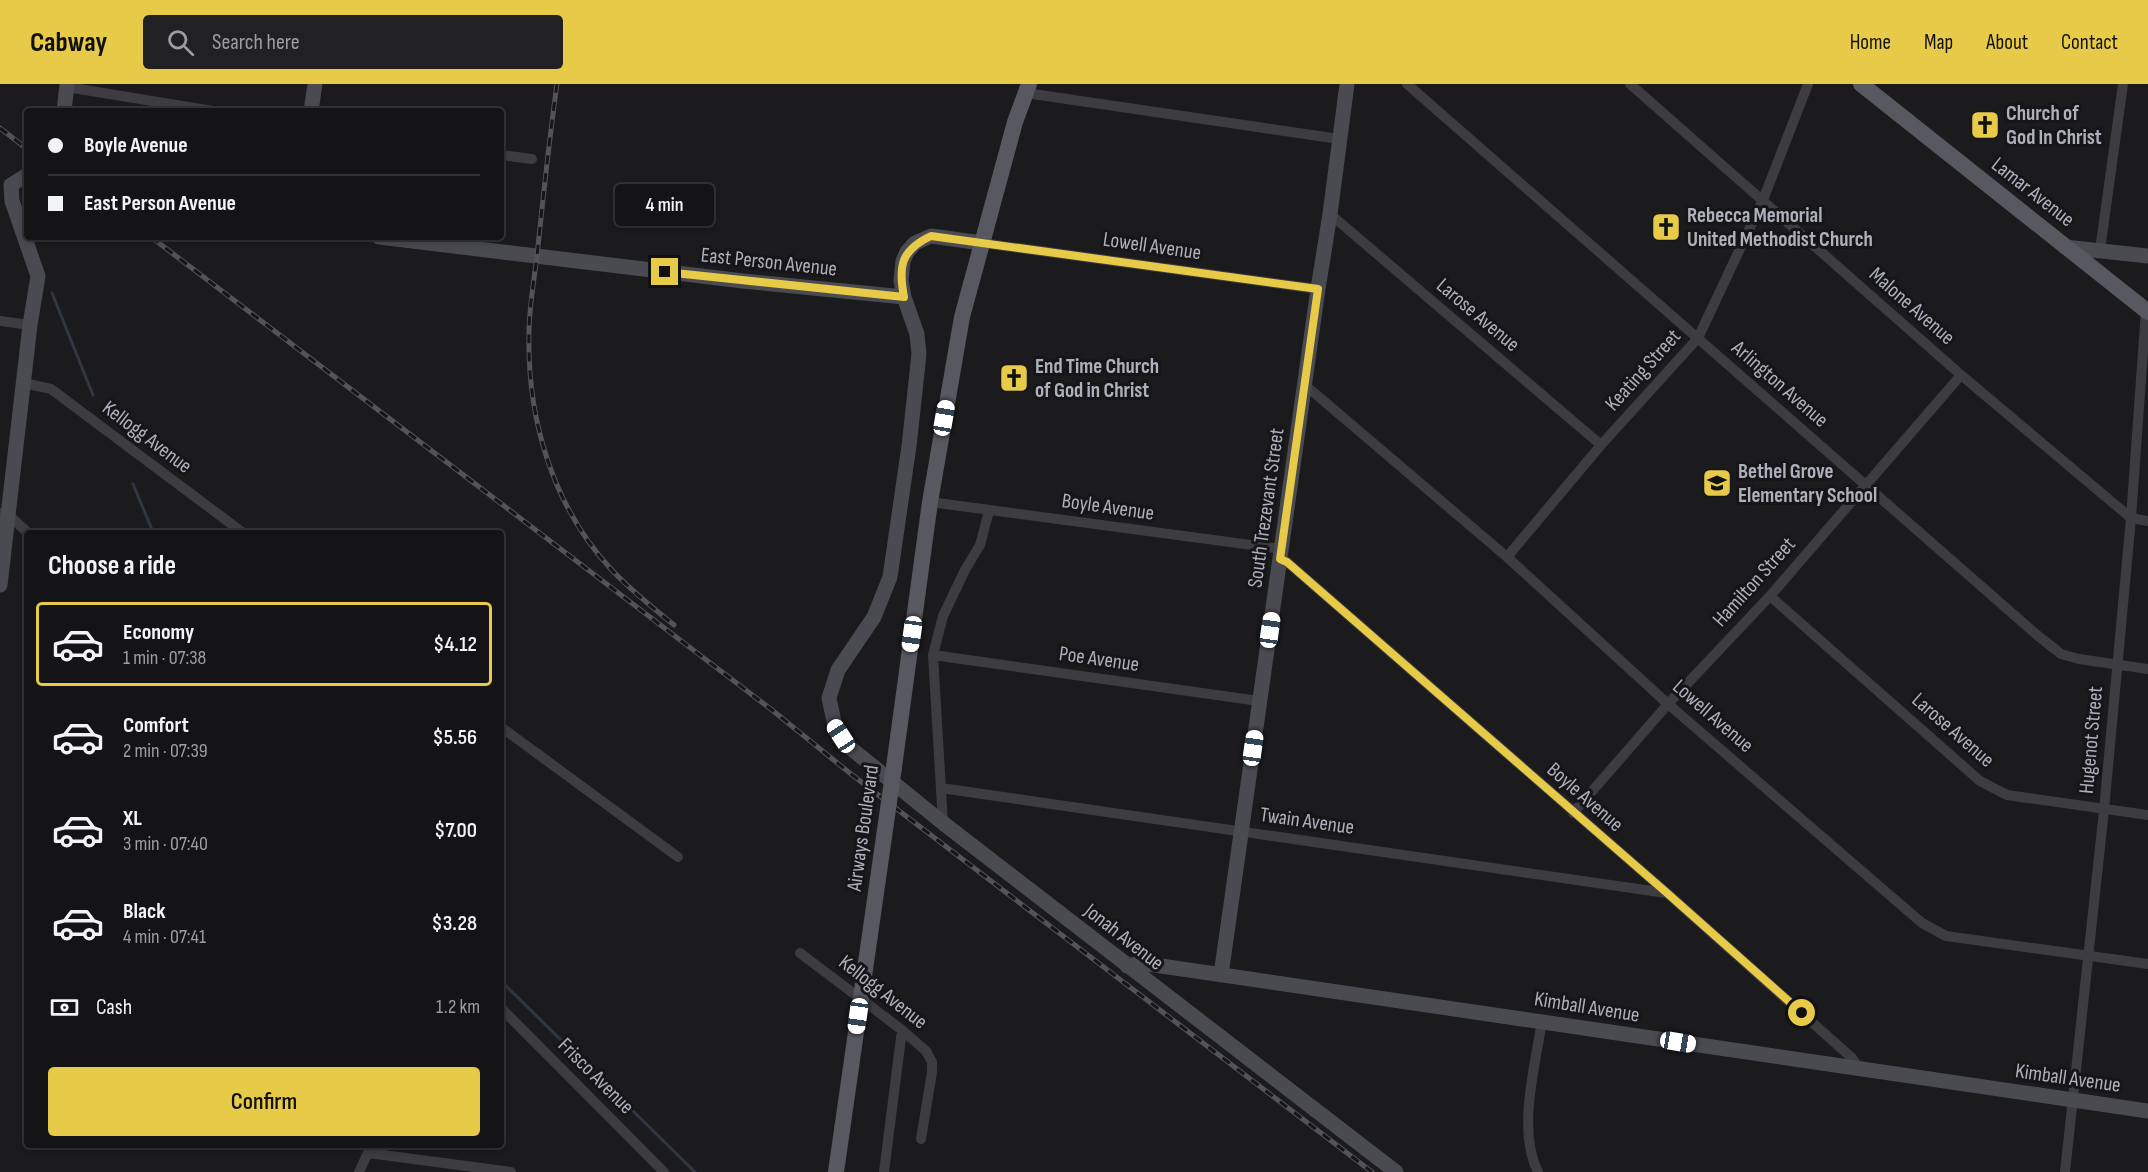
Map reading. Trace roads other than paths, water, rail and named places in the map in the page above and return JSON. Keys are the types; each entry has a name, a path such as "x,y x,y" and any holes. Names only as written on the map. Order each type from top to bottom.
{"main road":[{"name":"Lamar Avenue","path":"1861,84 2147,311"},
{"name":"Airways Boulevard","path":"836,1172 930,502 962,317 1015,122 1028,89"}],"street":[{"path":"311,108 315,84"},
{"name":"South Trezevant Street","path":"1221,975 1347,84"},
{"name":"Arlington Avenue","path":"1407,84 2061,654 2148,669"},
{"name":"Malone Avenue","path":"1630,84 1961,375 2131,518"},
{"name":"Keating Street","path":"1507,557 1600,445 1698,338 1763,200 1808,84"},
{"path":"2100,250 2123,84"},
{"path":"64,108 67,86 195,108"},
{"path":"1028,89 1339,138"},
{"path":"504,155 532,159"},
{"path":"24,176 5,185 24,236"},
{"name":"Larose Avenue","path":"1330,214 1600,445"},
{"path":"904,297 900,280 903,261 915,243 931,236 981,243"},
{"path":"0,585 5,514 38,276 26,240"},
{"name":"East Person Avenue","path":"404,240 743,281 904,297"},
{"name":"Lowell Avenue","path":"981,243 1318,289"},
{"path":"2065,247 2148,256"},
{"name":"Jonah Avenue","path":"904,297 918,334 919,354 909,446 890,577 874,617 838,670 829,698 835,726 848,746 943,823 1396,1172"},
{"name":"Hugenot Street","path":"2065,1172 2118,665 2147,311"},
{"path":"0,321 30,325"},
{"name":"Hamilton Street","path":"1573,813 1668,704 1770,596 1961,375"},
{"name":"Kellogg Avenue","path":"24,383 51,389 239,530"},
{"name":"Lowell Avenue","path":"1305,385 1507,557 1668,704 1922,923 1946,936 2148,964"},
{"name":"Boyle Avenue","path":"930,502 1280,554 1667,893 1852,1058 1860,1070"},
{"path":"943,823 933,655 943,616 980,545 989,511"},
{"path":"5,514 25,530"},
{"path":"2131,518 2148,521"},
{"name":"Larose Avenue","path":"1770,596 1980,781 2007,795 2148,816"},
{"name":"Poe Avenue","path":"933,655 1259,701"},
{"path":"504,729 678,857"},
{"name":"Twain Avenue","path":"941,788 1667,893"},
{"name":"Kellogg Avenue","path":"800,954 902,1030 926,1051 932,1062 932,1072 921,1139"},
{"name":"Kimball Avenue","path":"1127,966 1140,963 1860,1070 2148,1110"},
{"name":"Frisco Avenue","path":"504,1011 664,1172"},
{"path":"1538,1172 1528,1147 1528,1119 1542,1021"},
{"path":"884,1172 902,1030"},
{"path":"359,1172 370,1149 511,1172"}],"waterway":[{"path":"52,293 93,395"},
{"path":"133,484 152,530"},
{"path":"504,984 695,1172"}],"railway":[{"path":"557,84 529,323 530,365 538,428 558,488 590,543 625,583 674,625"},
{"path":"0,128 24,147"},
{"path":"155,240 772,710 851,774 1372,1172"}],"place":[{"name":"Church of God In Christ","path":"1985,125"},
{"name":"Rebecca Memorial United Methodist Church","path":"1666,227"},
{"name":"End Time Church of God in Christ","path":"1014,378"},
{"name":"Bethel Grove Elementary School","path":"1717,483"}]}
